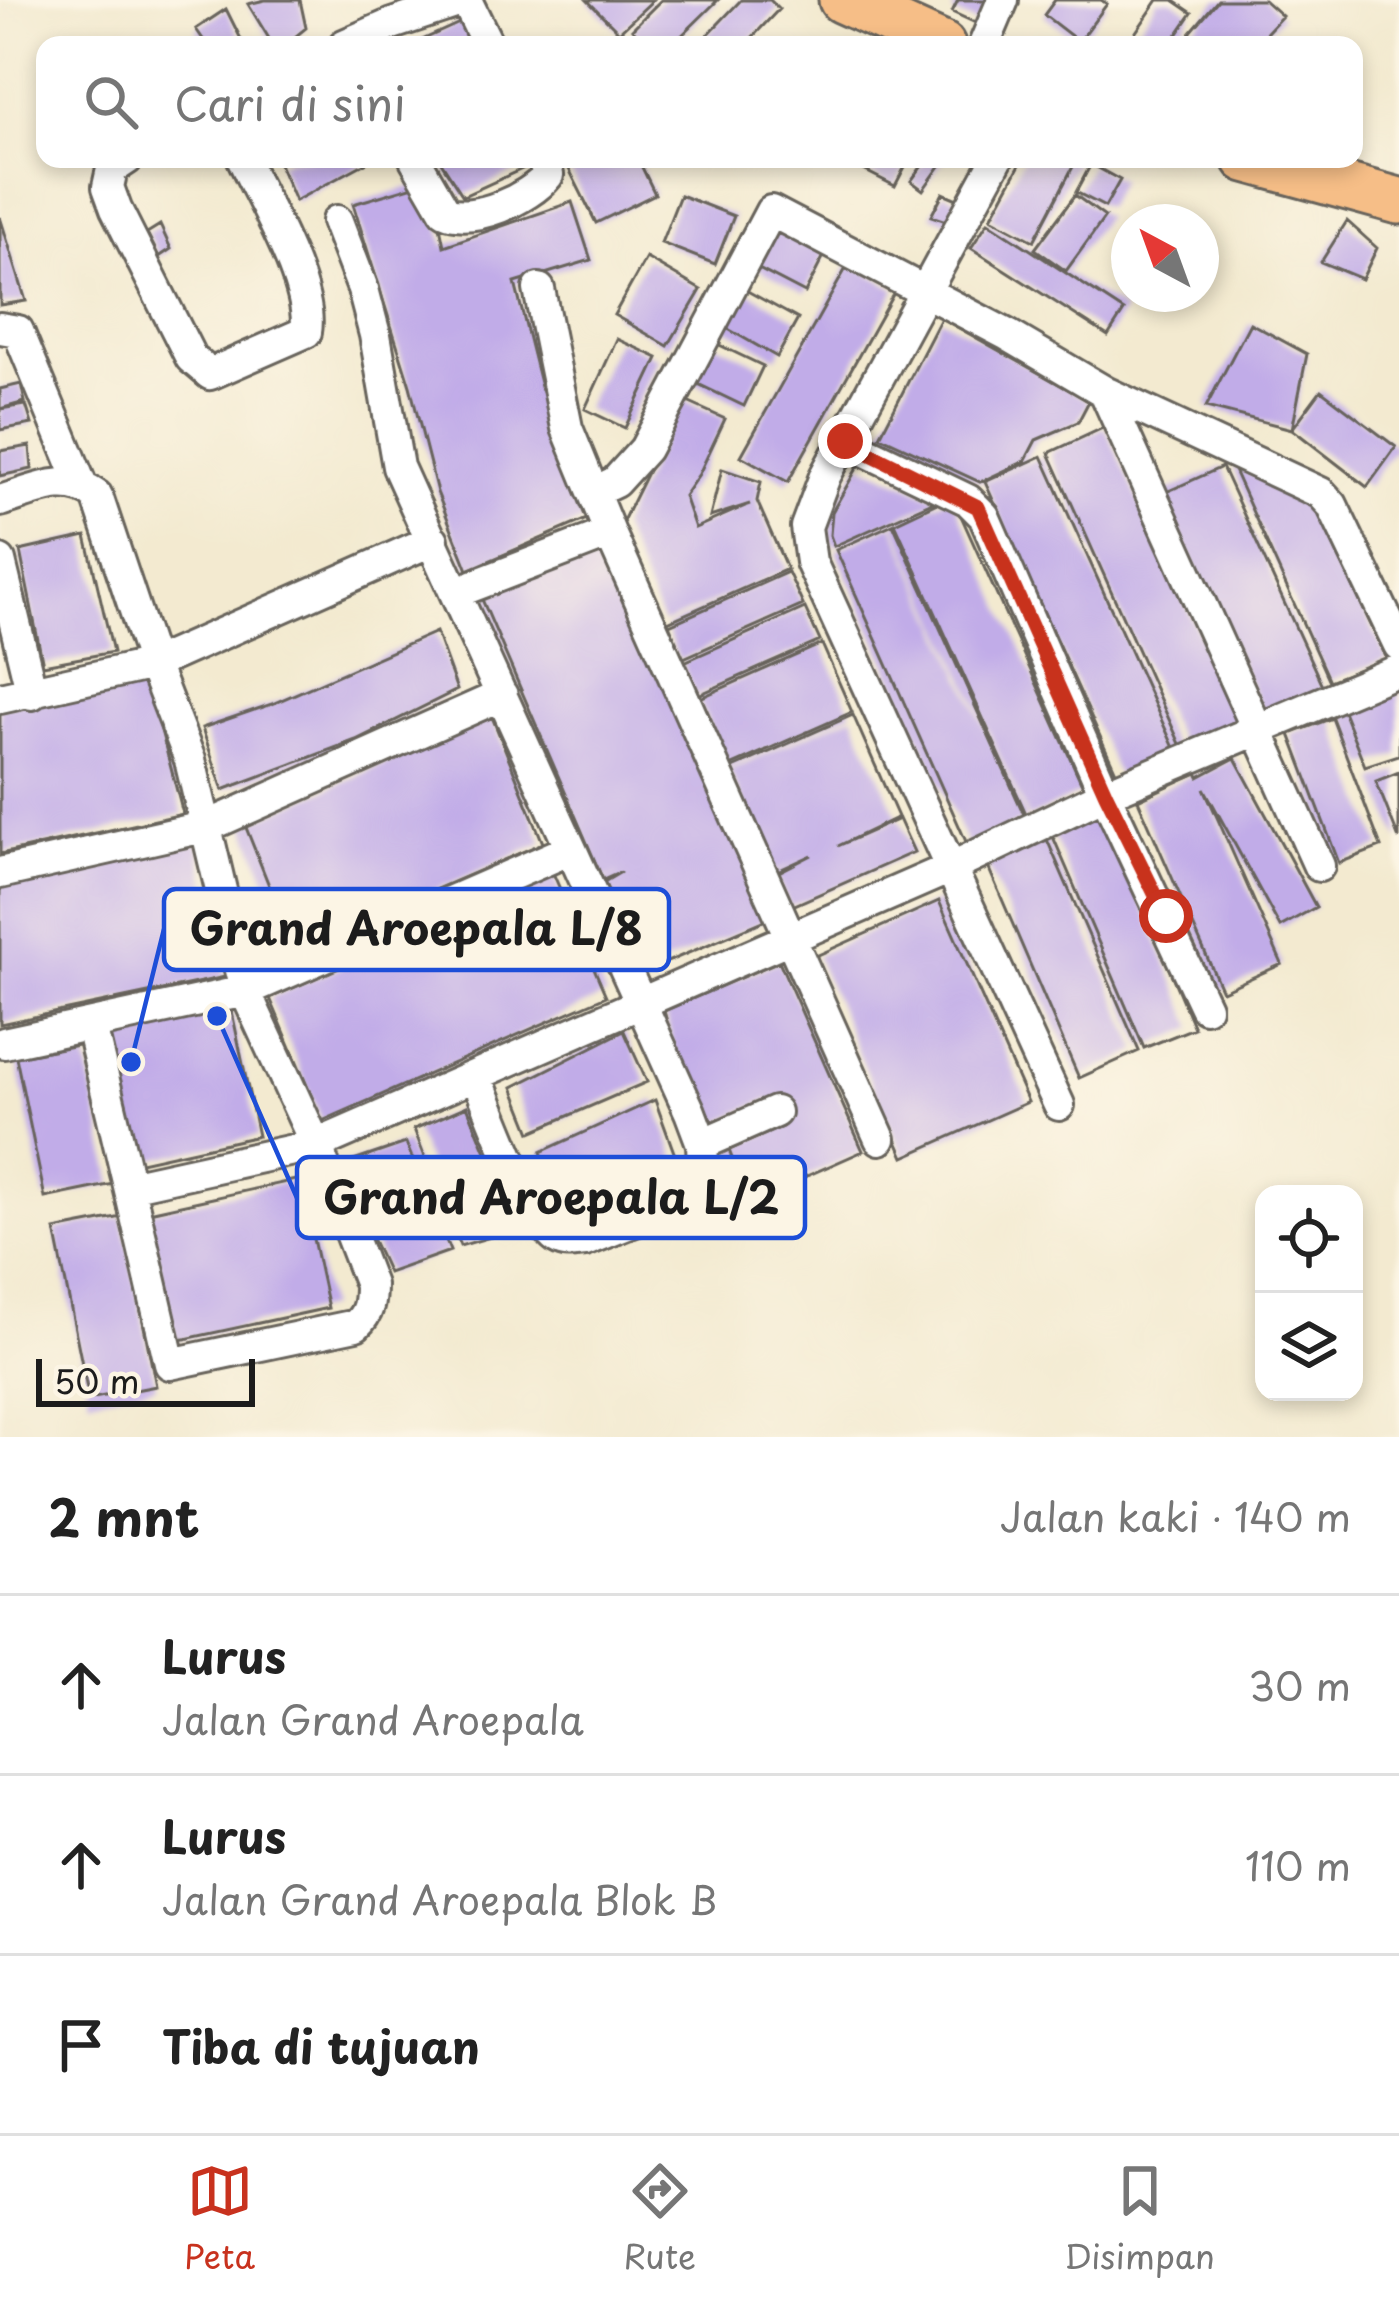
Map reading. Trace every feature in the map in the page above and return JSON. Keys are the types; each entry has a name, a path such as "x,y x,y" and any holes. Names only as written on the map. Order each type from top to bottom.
{"main road":[{"path":"842,0 922,36"},
{"path":"1279,168 1399,201"}],"street":[{"path":"365,36 465,0 483,36"},
{"path":"988,36 1003,0"},
{"path":"114,168 108,187 116,209 191,358 210,374 292,340 306,332 308,322 296,276 247,168"},
{"path":"420,168 445,211 467,216 539,187 548,176 546,168"},
{"path":"992,168 811,507 807,545 948,869 1059,1105"},
{"path":"596,491 616,482 645,449 771,211 1008,335 1105,392 1321,493 1332,505 1399,645"},
{"path":"337,221 375,334 398,467 702,1144 704,1185 684,1201 585,1241 568,1244 555,1238 535,1210 476,1076"},
{"path":"539,290 567,428 880,1139"},
{"path":"0,328 18,331 81,484 97,496 190,760 245,992 316,1145 370,1285 370,1304 356,1325 170,1364 92,1026"},
{"path":"1105,392 1319,866"},
{"path":"845,441 978,507 1205,1007"},
{"path":"0,502 65,483 81,484"},
{"path":"457,592 610,533"},
{"path":"0,698 153,664 433,540"},
{"path":"0,561 32,694"},
{"path":"129,1186 316,1145 948,869 1106,794 1399,670"},
{"path":"0,873 208,826 502,695"},
{"path":"4,1043 245,992 571,849"},
{"path":"702,1144 775,1112"}],"building":[{"path":"300,0 306,28 296,36 268,36 248,4"},
{"path":"587,0 653,0 619,32"},
{"path":"661,0 718,0 681,36 639,36 632,29"},
{"path":"741,0 770,0 779,9 754,36 707,36"},
{"path":"958,0 990,0 978,24 952,12"},
{"path":"1055,0 1107,4 1083,36 1071,36 1044,15"},
{"path":"1158,0 1173,0 1192,13 1176,36 1133,36"},
{"path":"1218,0 1264,0 1282,16 1263,36 1190,33"},
{"path":"226,9 240,36 201,36 196,29"},
{"path":"464,21 470,36 431,36"},
{"path":"281,168 356,168 295,201"},
{"path":"445,168 524,168 463,196"},
{"path":"568,168 642,168 655,194 596,223"},
{"path":"860,168 904,168 895,186"},
{"path":"920,168 939,168 923,190 911,181"},
{"path":"1018,168 1072,168 1034,241 991,218"},
{"path":"1089,168 1120,180 1105,207 1076,192"},
{"path":"417,185 424,206 435,202 444,246 572,202 591,260 515,283 541,387 594,516 468,570 437,492 410,386 353,204"},
{"path":"943,193 962,201 952,223 931,216"},
{"path":"680,195 734,216 715,264 661,243"},
{"path":"1075,195 1105,217 1066,271 1035,249"},
{"path":"0,217 26,301 0,305"},
{"path":"1347,221 1377,248 1362,279 1321,262"},
{"path":"988,222 1111,302 1111,312 1123,312 1108,336 971,248"},
{"path":"777,224 827,250 805,293 755,267"},
{"path":"160,225 171,249 159,257 147,233"},
{"path":"646,258 701,290 668,346 614,315"},
{"path":"849,263 896,289 788,482 741,456"},
{"path":"742,288 798,319 777,357 721,325"},
{"path":"941,318 1089,401 1078,422 1036,440 1025,461 980,482 880,436"},
{"path":"1250,323 1307,354 1292,429 1206,407"},
{"path":"617,339 658,358 625,428 585,409"},
{"path":"711,341 763,366 744,406 692,381"},
{"path":"21,384 25,402 0,409 0,389"},
{"path":"1321,390 1396,447 1367,487 1292,429"},
{"path":"683,400 725,419 684,496 695,528 750,504 710,517 722,469 761,482 757,501 787,569 663,624 620,527"},
{"path":"26,405 32,424 0,430 0,409"},
{"path":"1105,427 1238,720 1181,746 1049,453"},
{"path":"30,446 32,469 0,476 0,451"},
{"path":"1042,456 1175,750 1118,776 985,482"},
{"path":"860,463 939,499 834,546 832,512"},
{"path":"1232,466 1313,502 1387,659 1329,681"},
{"path":"1222,467 1326,694 1267,721 1162,494"},
{"path":"952,496 1085,791 1028,818 895,523"},
{"path":"893,524 1026,819 968,846 836,550"},
{"path":"86,536 113,652 43,665 20,551"},
{"path":"602,546 773,917 646,971 604,882 621,872 603,880 481,597"},
{"path":"788,572 803,605 679,660 665,627"},
{"path":"805,608 820,641 696,696 682,663"},
{"path":"436,632 457,690 356,740 223,790 202,728 272,704"},
{"path":"822,644 852,712 728,767 698,699"},
{"path":"146,673 183,814 0,854 0,707"},
{"path":"1393,682 1399,695 1399,755 1365,766 1341,706"},
{"path":"853,715 898,817 838,846 899,819 914,852 790,907 775,874 812,855 775,872 729,770"},
{"path":"492,717 543,843 268,962 243,899 270,888 245,825"},
{"path":"1332,718 1381,847 1339,863 1290,734"},
{"path":"1235,758 1316,907 1280,927 1204,788 1282,964 1222,991 1138,800"},
{"path":"1399,772 1399,839 1376,781"},
{"path":"1102,810 1194,1028 1144,1048 1051,832"},
{"path":"1045,835 1139,1051 1079,1078 986,862"},
{"path":"199,843 225,977 0,1024 0,884"},
{"path":"553,873 606,996 322,1121 270,998"},
{"path":"939,901 1028,1102 904,1157 816,956"},
{"path":"779,961 863,1151 748,1202 729,1150 782,1127 769,1099 714,1124 678,1062 664,1011"},
{"path":"231,1007 258,1136 136,1163 109,1033"},
{"path":"624,1031 647,1082 531,1132 513,1087"},
{"path":"83,1044 113,1184 45,1198 16,1057"},
{"path":"655,1100 680,1169 567,1215 541,1152"},
{"path":"467,1106 518,1229 460,1246 414,1129"},
{"path":"406,1143 450,1251 388,1273 339,1166"},
{"path":"300,1179 328,1308 176,1341 149,1212"},
{"path":"122,1217 156,1386 89,1399 55,1230"}],"place":[{"name":"Grand Aroepala L/2","path":"217,1016"},
{"name":"Grand Aroepala L/8","path":"131,1062"}],"route":[{"path":"845,441 978,507 1166,916"}]}
